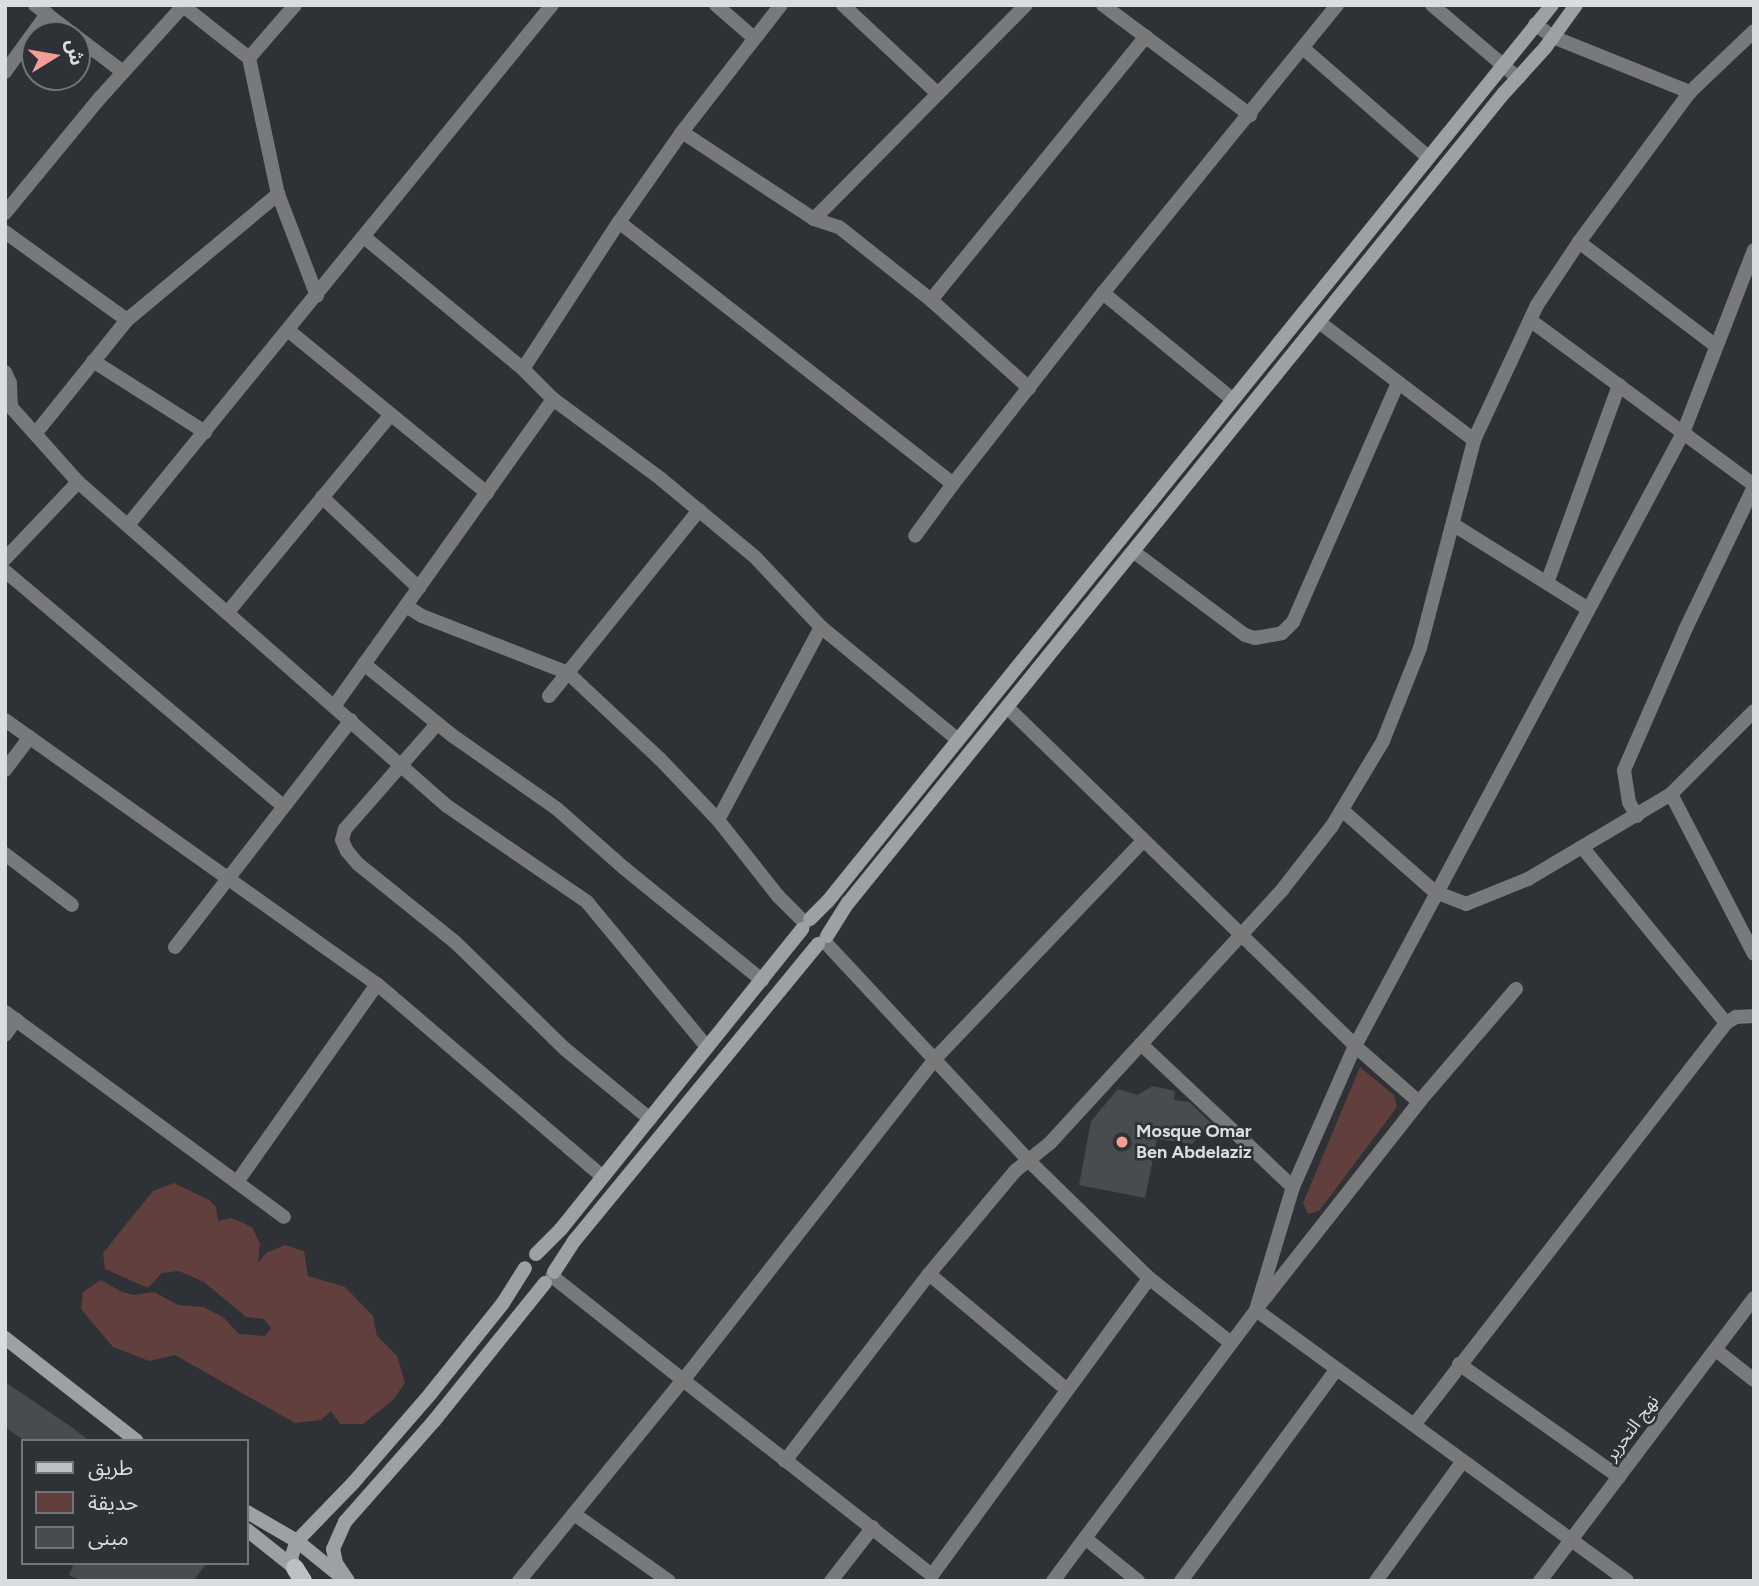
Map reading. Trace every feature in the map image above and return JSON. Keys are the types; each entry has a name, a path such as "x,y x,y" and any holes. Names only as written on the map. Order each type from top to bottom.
{"main road":[{"path":"299,1574 291,1559 297,1541 431,1393 512,1292 528,1259 554,1239 805,924 828,901 1552,5"},
{"path":"347,1581 336,1563 333,1549 345,1522 434,1421 551,1277 575,1240 823,940 848,903 1319,321 1553,37 1576,5"},
{"path":"805,924 823,921 828,927 823,940"},
{"path":"805,924 807,942 823,940"},
{"path":"536,1254 550,1258 551,1277"},
{"path":"525,1268 531,1281 551,1277"},
{"path":"5,1338 134,1439"},
{"path":"248,1513 297,1541 347,1581"},
{"path":"248,1531 299,1574 312,1581"}],"street":[{"path":"249,58 295,5"},
{"path":"716,5 754,38"},
{"path":"523,369 619,222 682,132 781,5"},
{"path":"843,5 938,94"},
{"path":"814,219 1026,5"},
{"path":"1103,5 1250,115"},
{"path":"915,536 1103,293 1338,5"},
{"path":"1432,5 1518,78"},
{"path":"5,213 123,72 183,6 249,58 278,194 317,296"},
{"path":"128,525 365,237 546,7"},
{"path":"5,72 41,10 56,21"},
{"path":"1535,24 1553,37 1690,92"},
{"path":"785,1461 929,1274 1015,1171 1050,1143 1289,882 1342,810 1384,740 1420,648 1474,440 1530,320 1579,242 1690,92 1754,31"},
{"path":"931,300 1146,36"},
{"path":"91,47 123,72"},
{"path":"1303,48 1428,156"},
{"path":"682,132 814,219 839,227 931,300 1029,388"},
{"path":"34,434 127,320 278,194"},
{"path":"619,222 953,484"},
{"path":"5,233 127,320"},
{"path":"365,237 523,369 553,399 699,510 755,557 821,627 957,739"},
{"path":"1579,242 1716,346"},
{"path":"1256,1310 1293,1188 1355,1046 1587,608 1684,433 1753,249"},
{"path":"1103,293 1232,399"},
{"path":"1530,320 1754,486 1686,628 1624,770 1629,802 1637,816"},
{"path":"1319,321 1474,440"},
{"path":"289,331 487,493"},
{"path":"93,361 205,432"},
{"path":"5,372 10,383 8,410 78,482 447,806 587,902 707,1047"},
{"path":"1134,552 1245,635 1255,638 1282,633 1293,622 1398,383"},
{"path":"1547,583 1619,385"},
{"path":"334,705 553,399"},
{"path":"228,612 391,414"},
{"path":"5,559 78,482"},
{"path":"322,497 419,588"},
{"path":"548,696 699,510"},
{"path":"1454,525 1587,608"},
{"path":"5,571 284,807"},
{"path":"406,606 422,616 568,673 660,759 718,820 778,895 805,924"},
{"path":"718,820 821,627"},
{"path":"364,664 437,724 556,808 624,868 762,980"},
{"path":"1007,707 1355,1046 1419,1102"},
{"path":"1342,810 1435,892 1466,904 1528,878 1671,794 1754,710"},
{"path":"5,720 377,984 603,1177"},
{"path":"176,947 351,720"},
{"path":"437,724 345,830 342,840 347,851 455,942 565,1049 650,1119"},
{"path":"5,770 30,737"},
{"path":"1671,794 1754,954"},
{"path":"519,1581 683,1380 935,1059 1143,841"},
{"path":"1582,847 1726,1023"},
{"path":"5,854 72,905"},
{"path":"823,940 1028,1160 1149,1278 1231,1343"},
{"path":"237,1182 377,984"},
{"path":"1053,1581 1256,1310 1419,1102 1516,989"},
{"path":"5,1035 10,1016 284,1217"},
{"path":"1414,1425 1726,1023 1736,1017 1754,1016"},
{"path":"1141,1044 1293,1188"},
{"path":"929,1274 1066,1389"},
{"path":"551,1277 936,1578 1066,1389 1149,1278"},
{"name":"نهج التحرير","path":"1540,1581 1754,1298"},
{"path":"1256,1310 1627,1581"},
{"path":"1716,1350 1754,1381"},
{"path":"1459,1364 1619,1477"},
{"path":"1181,1581 1336,1370"},
{"path":"1376,1581 1463,1461"},
{"path":"574,1514 670,1581"},
{"path":"831,1581 873,1527"},
{"path":"1085,1538 1138,1581"}],"green space":[{"path":"1360,1067 1394,1095 1397,1107 1319,1211 1308,1214 1303,1203"},
{"path":"174,1183 209,1200 216,1207 218,1221 231,1218 252,1227 260,1244 258,1263 266,1253 285,1245 304,1251 308,1276 345,1287 373,1316 377,1336 397,1356 405,1383 393,1400 363,1424 340,1424 331,1411 321,1420 295,1423 175,1355 149,1361 113,1347 81,1309 83,1292 101,1280 122,1292 134,1295 154,1292 178,1305 203,1307 223,1317 239,1334 265,1336 271,1328 264,1319 246,1317 204,1282 179,1271 162,1273 148,1288 105,1269 103,1253 153,1191"}],"building":[{"name":"Mosque Omar Ben Abdelaziz","path":"1153,1086 1175,1091 1174,1100 1189,1102 1211,1123 1192,1144 1157,1139 1145,1198 1079,1185 1091,1121 1118,1089 1137,1095"},
{"path":"5,1382 87,1439 22,1439 5,1427"},
{"path":"73,1565 205,1565 193,1581 82,1581 69,1575"}],"place":[{"name":"Mosque Omar Ben Abdelaziz","path":"1122,1142"}]}
